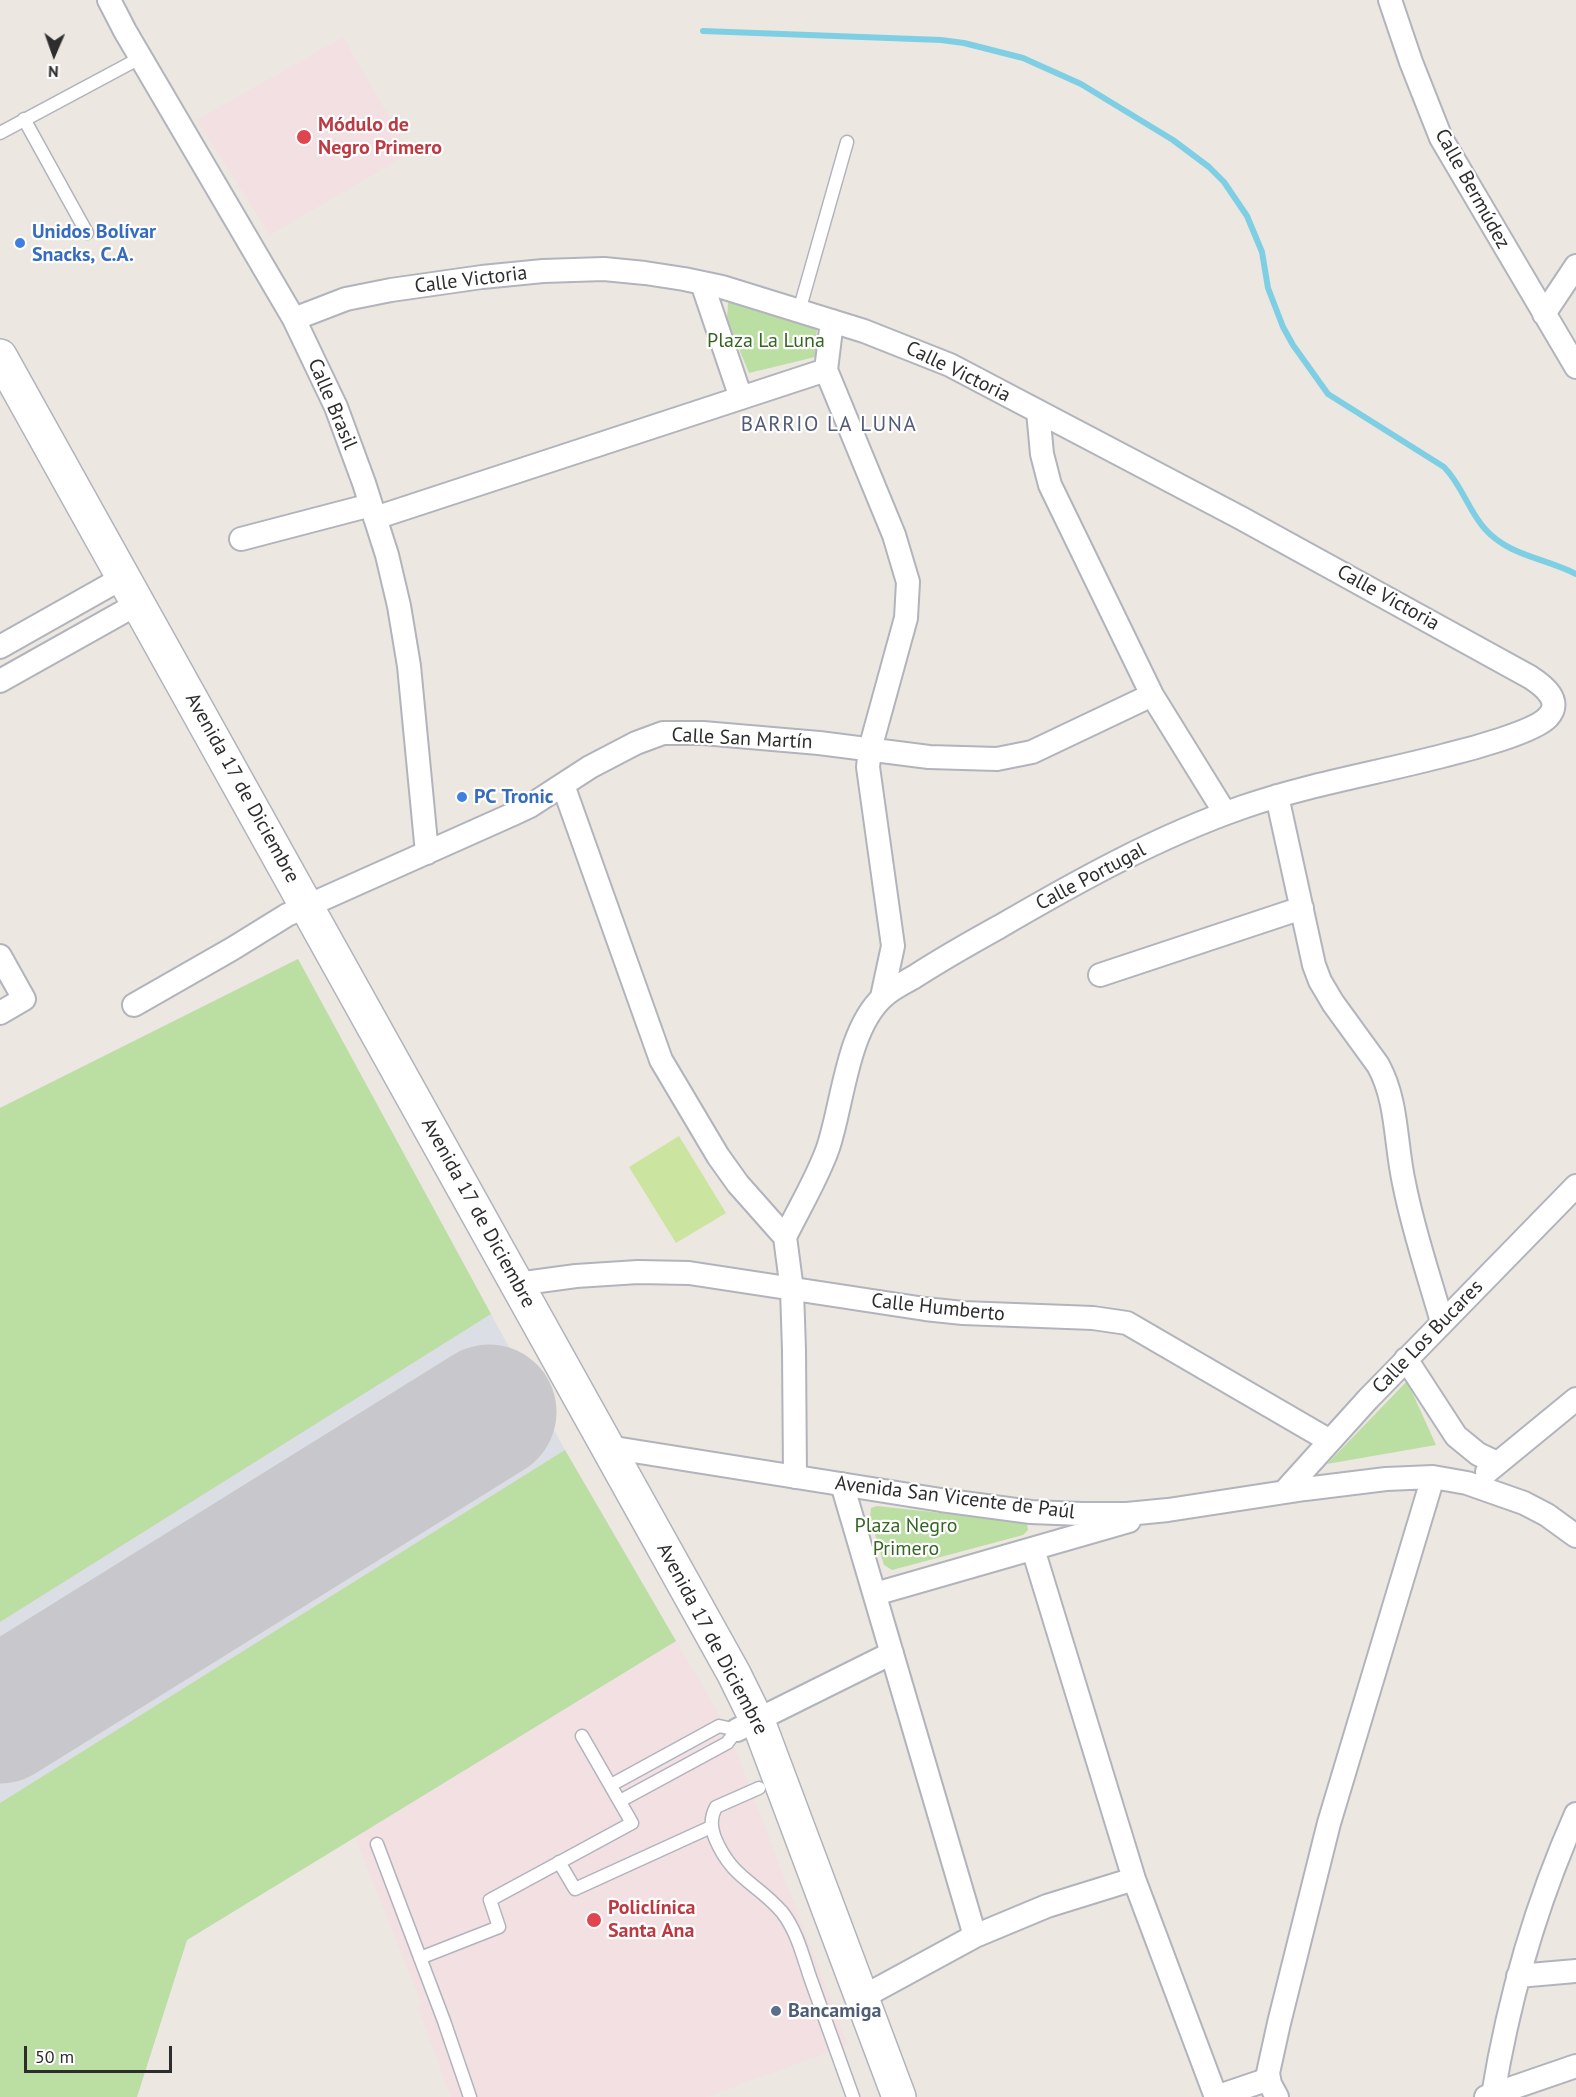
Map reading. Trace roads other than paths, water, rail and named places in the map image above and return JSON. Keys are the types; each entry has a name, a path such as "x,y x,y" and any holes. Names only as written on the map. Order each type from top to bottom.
{"street":[{"name":"Calle Brasil","path":"109,0 140,58 294,319 336,407 387,555 405,635 427,853"},
{"name":"Calle Bermúdez","path":"1390,0 1441,138 1576,367"},
{"path":"1544,314 1576,266"},
{"name":"Calle Victoria","path":"294,319 346,299 471,278 604,269 645,273 702,283 832,321 950,365 1261,529 1530,676 1547,689 1554,704"},
{"path":"702,283 741,398"},
{"path":"832,321 826,370 894,535 908,582 906,618 867,767 893,946 882,997"},
{"name":"Avenida 17 de Diciembre","path":"0,356 122,596 297,910 714,1684 747,1726 861,1998 899,2097"},
{"path":"242,539 373,511 826,370"},
{"name":"Avenida 17 de Diciembre","path":"0,401 122,596"},
{"path":"1038,411 1046,473 1152,695 1224,813"},
{"path":"0,647 122,596"},
{"path":"0,681 122,596"},
{"name":"Calle San Martín","path":"134,1005 297,910 512,815 590,767 652,736 674,732 801,741 929,757 970,759 1015,757 1032,752 1152,695"},
{"name":"Calle Portugal","path":"785,1237 828,1148 857,1036 882,997 939,961 1091,873 1171,835 1224,813 1277,796 1437,758 1522,731 1546,720 1554,704"},
{"path":"562,785 661,1060 718,1156 738,1184 785,1237 792,1290 795,1350 795,1477"},
{"path":"1277,796 1314,965 1320,981 1386,1080 1391,1095 1403,1181 1442,1322"},
{"path":"1100,975 1302,908"},
{"name":"Avenida 17 de Diciembre","path":"297,910 518,1284 734,1674 759,1788 875,2097"},
{"path":"0,956 24,999 0,1013"},
{"name":"Calle Los Bucares","path":"1284,1492 1406,1359 1576,1186"},
{"name":"Calle Humberto","path":"518,1284 576,1276 638,1272 689,1273 792,1290 963,1313 1093,1318 1127,1323 1330,1441"},
{"path":"1406,1359 1456,1436 1478,1454 1497,1464"},
{"path":"1472,1484 1576,1399"},
{"name":"Avenida San Vicente de Paúl","path":"608,1447 1031,1512 1116,1514 1168,1510 1386,1479 1433,1477 1472,1484 1524,1503 1547,1515 1576,1536"},
{"path":"1033,1549 1134,1879 1216,2097 1273,2088 1268,2066 1329,1823 1433,1477"},
{"path":"842,1484 975,1936"},
{"path":"875,1594 1168,1510"},
{"path":"747,1726 892,1653"},
{"path":"1489,2096 1518,1976 1542,1896 1576,1814"},
{"path":"861,1998 975,1936 1047,1906 1134,1879"},
{"path":"1518,1976 1576,1971"},
{"path":"1489,2096 1576,2067"}],"lane":[{"path":"0,132 140,58"},
{"path":"24,119 87,233"},
{"path":"799,311 847,142"},
{"path":"610,1785 719,1726 747,1726"},
{"path":"620,1801 727,1743 747,1726"},
{"path":"420,1958 499,1927 490,1900 632,1823 582,1736"},
{"path":"759,1788 716,1807 712,1813 711,1827 728,1864 764,1895 792,1926 853,2097"},
{"path":"560,1862 575,1889 711,1827"},
{"path":"378,1844 470,2097"}],"waterway":[{"path":"703,31 941,40 964,43 1023,58 1081,84 1173,140 1209,167 1224,182 1247,216 1262,252 1268,288 1283,327 1328,394 1444,467 1456,482 1479,522 1495,538 1516,551 1576,574"}],"place":[{"name":"Módulo de Negro Primero","path":"304,137"},
{"name":"Unidos Bolívar Snacks, C.A.","path":"20,243"},
{"name":"PC Tronic","path":"462,797"},
{"name":"Policlínica Santa Ana","path":"594,1920"},
{"name":"Bancamiga","path":"776,2011"}],"district":[{"name":"BARRIO LA LUNA","path":"829,425"}],"park label":[{"name":"Plaza La Luna","path":"766,341"},
{"name":"Plaza Negro Primero","path":"906,1538"}]}
